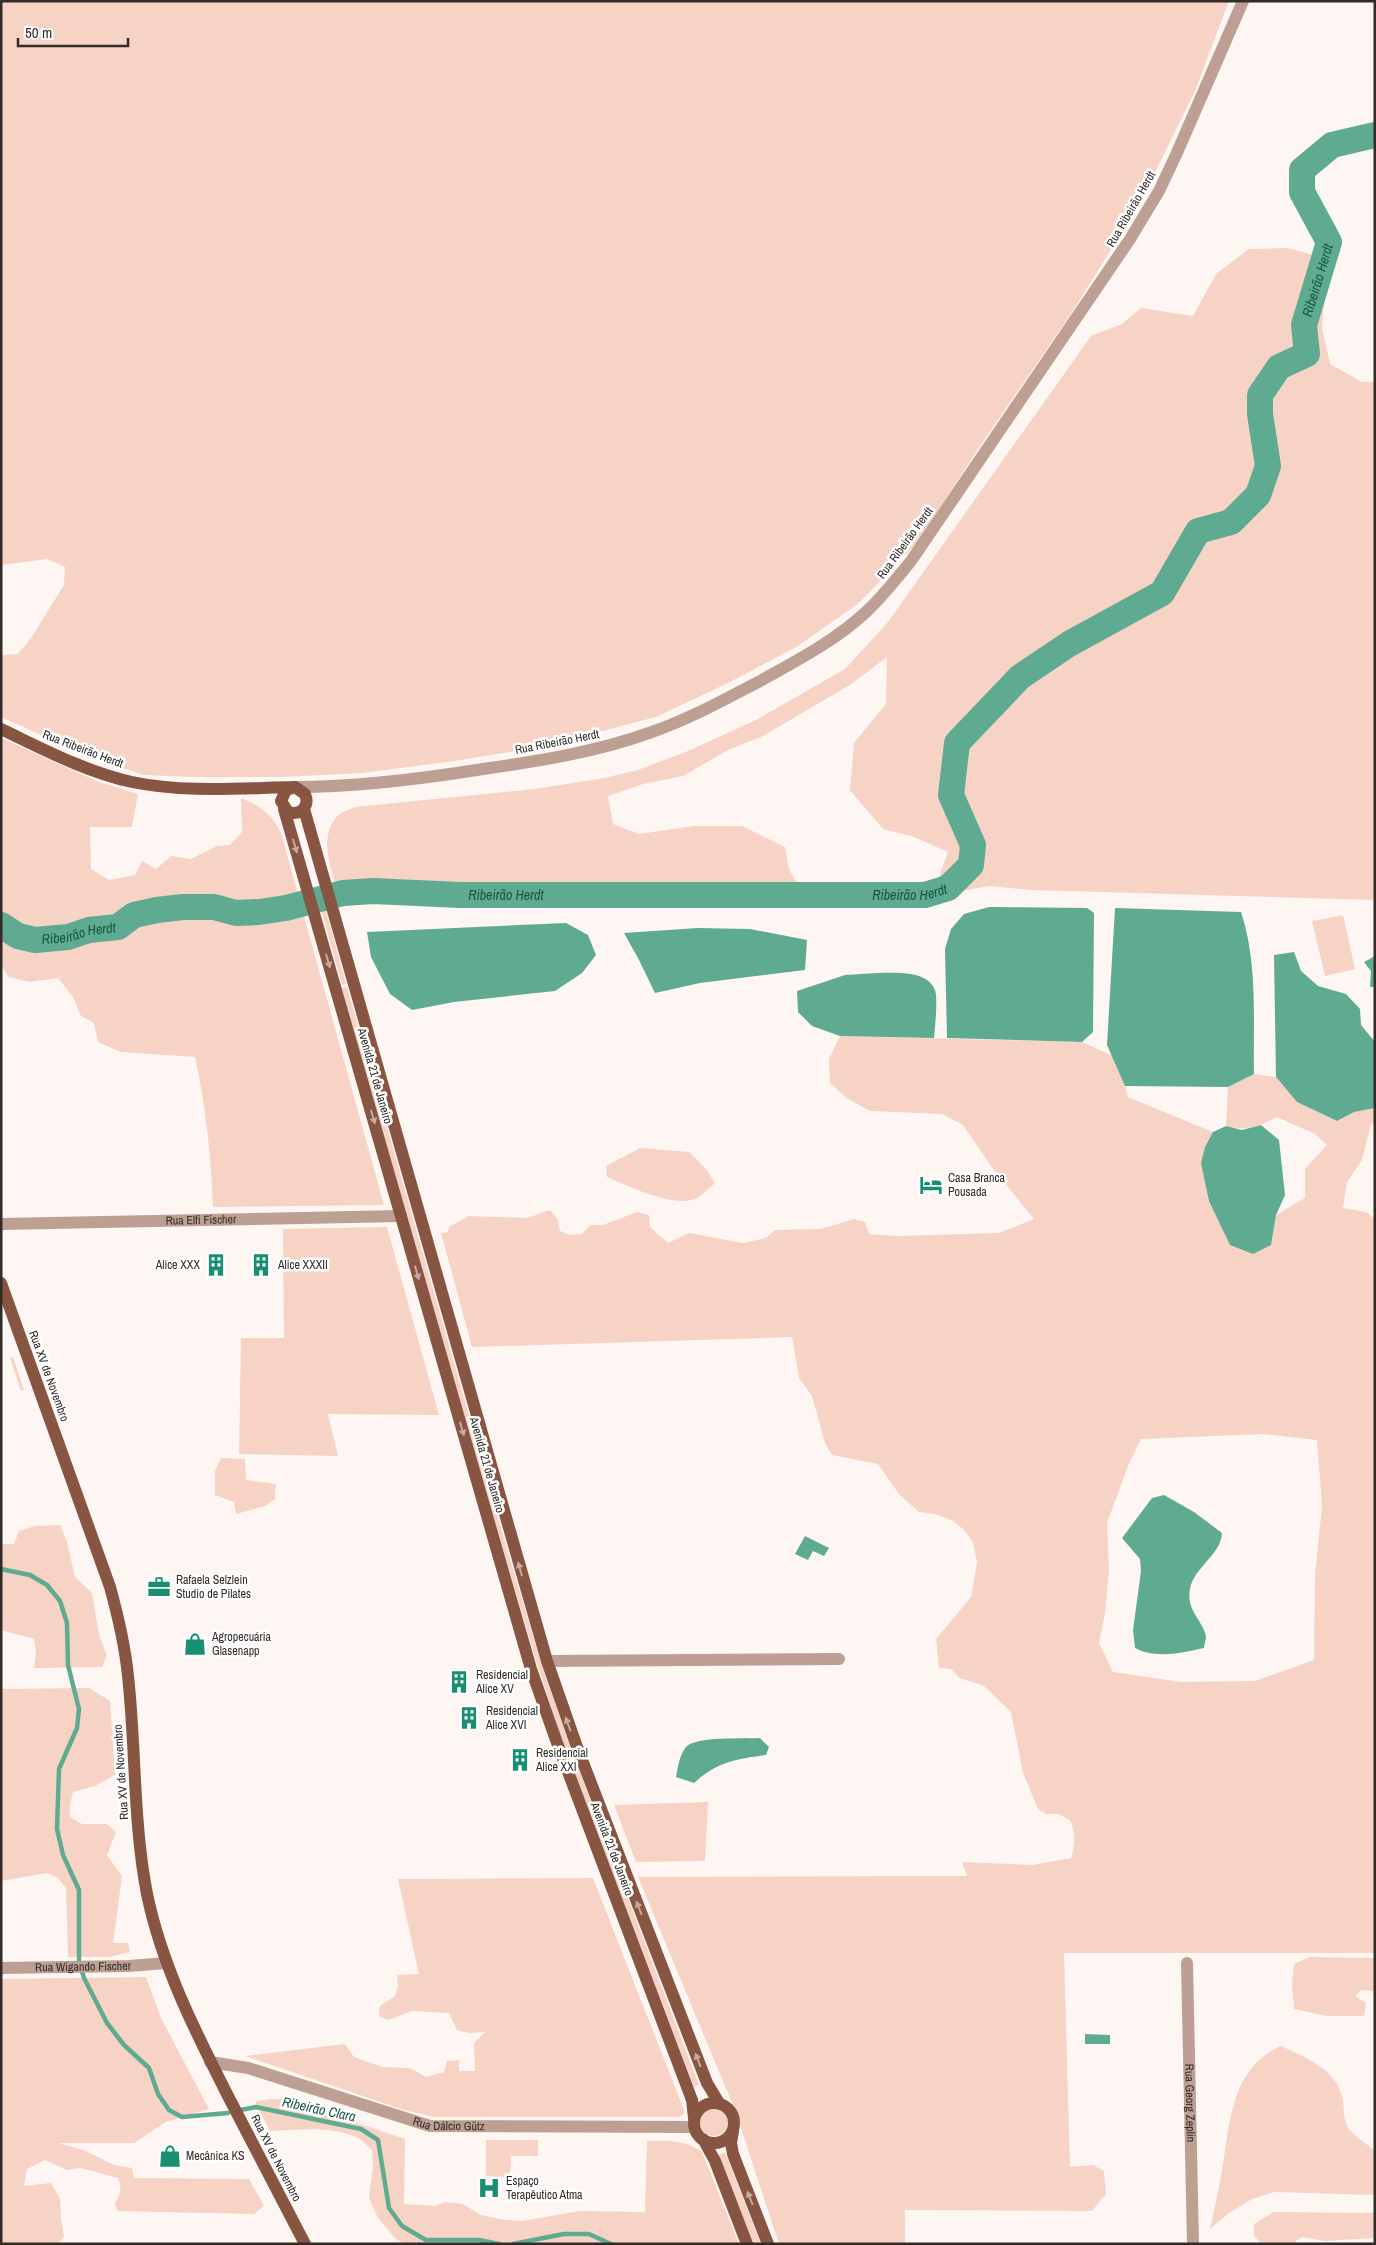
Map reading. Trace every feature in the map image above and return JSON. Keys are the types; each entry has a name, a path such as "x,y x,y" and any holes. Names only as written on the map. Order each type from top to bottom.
{"main road":[{"name":"Rua Ribeirão Herdt","path":"1,729 68,760 132,782 168,786 295,787"},
{"path":"295,787 306,794 305,807 296,813 283,808 281,801 283,793 295,787"},
{"name":"Rua Ribeirão Herdt","path":"246,788 269,796 283,808"},
{"name":"Avenida 21 de Janeiro","path":"305,807 332,909 547,1661 577,1747 703,2074 711,2092 719,2103"},
{"name":"Avenida 21 de Janeiro","path":"283,808 531,1668 556,1740 692,2100 694,2122"},
{"name":"Rua XV de Novembro","path":"1,1283 110,1587 118,1617 128,1678 145,1883 154,1927 180,2000 210,2062 305,2244"},
{"path":"747,2244 715,2161 694,2122 697,2112 706,2104 719,2103 730,2110 733,2115 734,2128 731,2143 733,2154 768,2244"},
{"path":"703,2140 721,2142 727,2138 734,2128"}],"street":[{"name":"Rua Ribeirão Herdt","path":"295,787 340,787 510,765 574,753 650,733 683,720 789,665 828,641 866,613 887,591 911,560 1130,239 1159,190 1176,155 1243,1"},
{"name":"Rua Ribeirão Herdt","path":"305,807 322,794 340,787"},
{"name":"Rua Elfi Fischer","path":"1,1224 401,1216"},
{"path":"547,1661 839,1658"},
{"name":"Rua Wigando Fischer","path":"1,1968 166,1963"},
{"name":"Rua Georg Zeplin","path":"1186,1963 1192,2244"},
{"name":"Rua Dálcio Gütz","path":"210,2062 248,2068 430,2126 694,2122"}],"shaded area":[{"path":"1,1 1229,1 1195,91 1140,203 1069,317 982,443 917,543 859,603 798,646 728,683 656,717 568,740 522,750 454,761 362,773 283,777 193,777 144,775 100,761 1,717 1,655 18,654 31,638 64,585 65,567 47,559 1,565"},
{"path":"1287,248 1321,257 1326,274 1322,328 1330,364 1362,382 1375,382 1375,900 1031,890 989,886 940,895 936,885 948,852 914,837 883,829 850,790 854,743 886,704 887,657 850,685 761,737 728,750 683,776 643,784 608,796 613,824 639,834 694,826 742,826 785,847 789,869 802,892 790,902 762,902 758,893 611,893 575,902 478,904 429,897 342,905 327,850 330,829 335,819 344,812 355,807 535,789 604,778 638,770 688,751 756,720 845,669 888,622 1091,336 1122,324 1141,308 1193,316 1216,274 1249,249"},
{"path":"1,738 99,782 138,794 132,827 90,827 91,869 109,880 135,875 142,861 156,869 171,856 191,859 217,846 230,845 242,832 241,798 254,804 270,816 281,833 384,1205 213,1207 207,1132 195,1057 121,1052 98,1042 94,1023 81,1016 73,997 58,978 29,982 9,977 1,965"},
{"path":"989,907 1087,908 1094,913 1093,1032 1082,1042 947,1038 945,949 951,929 964,914"},
{"path":"1115,908 1241,912 1250,951 1254,992 1254,1074 1228,1087 1125,1086 1107,1045"},
{"path":"326,911 346,984 342,985 322,912"},
{"path":"1343,915 1355,969 1325,976 1312,921"},
{"path":"566,923 588,935 596,955 582,973 555,991 454,1002 412,1010 390,994 371,957 367,932"},
{"path":"698,928 750,929 807,940 805,970 700,983 655,993 624,933"},
{"path":"1294,952 1301,971 1318,986 1346,994 1360,1009 1361,1025 1375,1042 1375,1108 1354,1112 1337,1121 1297,1102 1276,1077 1274,955"},
{"path":"1375,956 1375,987 1370,987 1371,971 1364,962"},
{"path":"877,973 910,974 925,979 931,984 935,990 936,1000 934,1038 840,1036 812,1026 798,1012 797,991 845,975"},
{"path":"347,987 540,1660 567,1738 699,2085 694,2087 562,1740 536,1661 464,1417 342,988"},
{"path":"840,1036 1082,1042 1113,1056 1123,1078 1128,1097 1213,1132 1205,1147 1223,1228 1230,1245 1273,1228 1276,1215 1305,1198 1305,1169 1327,1145 1315,1134 1277,1117 1253,1127 1226,1126 1228,1087 1254,1074 1276,1077 1297,1102 1337,1121 1353,1112 1375,1108 1375,1123 1371,1124 1362,1160 1347,1182 1343,1208 1366,1212 1375,1219 1375,1953 1064,1953 1070,2167 1093,2165 1104,2171 1106,2194 1092,2211 905,2210 905,2244 779,2244 735,2110 638,1877 967,1876 962,1862 1033,1865 1071,1858 1074,1839 1070,1820 1058,1814 1046,1814 1038,1809 1023,1773 1011,1712 984,1686 960,1678 951,1669 939,1668 936,1639 971,1597 977,1562 973,1542 963,1529 953,1521 935,1514 919,1512 899,1494 878,1464 832,1455 825,1443 812,1396 799,1378 792,1337 472,1347 441,1233 448,1232 449,1227 469,1216 527,1218 550,1210 558,1220 560,1231 570,1235 582,1234 590,1225 603,1225 637,1212 649,1215 650,1227 668,1243 689,1233 743,1243 766,1238 775,1230 821,1229 854,1219 865,1222 869,1234 896,1236 999,1233 1034,1219 991,1166 963,1125 942,1114 870,1111 848,1099 830,1083 829,1059","holes":["1263,1434 1317,1440 1322,1506 1315,1576 1314,1660 1255,1681 1181,1682 1113,1672 1099,1643 1105,1613 1109,1571 1107,1523 1128,1466 1141,1439"]},
{"path":"1261,1125 1279,1140 1285,1195 1276,1215 1271,1245 1253,1254 1230,1245 1209,1201 1201,1163 1205,1147 1213,1132 1226,1126 1242,1130"},
{"path":"640,1148 689,1152 706,1169 715,1183 697,1198 688,1201 677,1201 652,1195 607,1177 606,1166"},
{"path":"387,1227 439,1415 328,1414 338,1456 239,1454 241,1338 284,1338 283,1229"},
{"path":"13,1357 24,1390 21,1391 10,1358"},
{"path":"221,1458 245,1459 246,1480 276,1484 275,1499 265,1506 236,1514 234,1502 215,1495 215,1471"},
{"path":"1164,1495 1194,1512 1222,1533 1221,1541 1217,1548 1192,1581 1190,1589 1189,1597 1192,1609 1206,1636 1204,1648 1160,1654 1135,1648 1133,1630 1141,1571 1140,1559 1122,1538 1152,1498"},
{"path":"60,1525 67,1542 75,1577 92,1593 99,1635 107,1656 102,1667 34,1668 36,1653 34,1639 1,1630 1,1544 14,1544 19,1531 35,1526"},
{"path":"805,1536 829,1548 824,1556 813,1551 808,1560 795,1554"},
{"path":"89,1688 110,1701 115,1775 95,1786 73,1792 70,1817 82,1824 107,1824 116,1832 107,1855 122,1876 113,1943 128,1943 130,1952 110,1957 68,1957 66,1888 58,1878 47,1873 1,1881 1,1689"},
{"path":"732,1738 760,1738 769,1747 766,1755 745,1758 719,1766 694,1783 676,1777 682,1754 691,1743"},
{"path":"708,1802 705,1861 636,1862 614,1805"},
{"path":"593,1878 684,2110 684,2114 679,2117 434,2117 404,2110 245,2056 345,2044 354,2057 382,2067 410,2068 426,2077 444,2072 447,2061 459,2060 459,2071 475,2071 474,2043 485,2032 469,2033 457,2030 449,2013 412,2011 388,2020 379,2016 380,2006 395,1996 398,1987 397,1975 419,1974 398,1879"},
{"path":"1310,1957 1375,1958 1375,1991 1361,1990 1355,1996 1366,2003 1364,2016 1327,2016 1294,2009 1292,1985 1294,1964"},
{"path":"146,1977 161,2018 209,2109 166,2122 134,2143 59,2143 86,2151 114,2165 132,2168 134,2178 249,2179 264,2206 254,2214 117,2211 115,2203 120,2194 118,2178 81,2168 67,2170 45,2160 27,2169 24,2186 51,2183 60,2199 64,2237 58,2244 1,2244 1,1979"},
{"path":"1085,2034 1110,2035 1110,2044 1085,2044"},
{"path":"1281,2046 1316,2064 1331,2076 1337,2084 1342,2097 1348,2128 1375,2151 1375,2195 1274,2192 1252,2199 1229,2213 1210,2229 1228,2130 1243,2080 1265,2055"},
{"path":"269,2099 286,2099 405,2139 404,2204 436,2206 444,2202 463,2204 481,2215 504,2220 522,2221 580,2211 645,2212 647,2141 676,2142 689,2145 702,2152 739,2244 405,2244 396,2239 378,2218 369,2198 373,2168 372,2150 360,2139 339,2132 316,2129 270,2131 255,2102"},
{"path":"714,2108 724,2112 728,2122 724,2132 714,2136 704,2132 700,2122 704,2112"},
{"path":"486,2140 538,2140 538,2156 511,2156 510,2177 486,2176"},
{"path":"725,2152 761,2244 754,2244 718,2155"},
{"path":"1274,2212 1375,2213 1375,2238 1325,2241 1302,2237 1292,2244 1262,2244 1254,2236 1254,2224"}],"waterway":[{"name":"Ribeirão Herdt","path":"1,925 18,936 35,940 68,937 89,930 118,927 134,915 157,910 183,907 214,907 236,913 259,912 286,908 343,893 373,891 460,895 925,895 948,888 971,865 973,845 951,795 957,743 1020,677 1069,644 1162,593 1198,531 1231,522 1258,495 1268,466 1260,414 1260,395 1279,367 1307,354 1304,325 1329,242 1302,192 1302,170 1332,145 1375,135"},
{"name":"Ribeirão Clara","path":"1,1569 30,1575 47,1585 60,1601 67,1623 68,1665 79,1709 77,1728 59,1769 57,1829 63,1855 79,1890 79,1961 84,1978 107,2023 124,2045 149,2068 158,2094 169,2110 182,2117 228,2113"},
{"name":"Ribeirão Clara","path":"241,2110 256,2107 361,2129 378,2140 389,2208 402,2226 426,2240 479,2240 499,2244"},
{"name":"Ribeirão Clara","path":"513,2244 564,2234 589,2234 611,2244"}],"place":[{"name":"Casa Branca Pousada","path":"931,1185"},
{"name":"Alice XXX","path":"216,1265"},
{"name":"Alice XXXII","path":"261,1265"},
{"name":"Rafaela Selzlein Studio de Pilates","path":"159,1587"},
{"name":"Agropecuária Glasenapp","path":"195,1644"},
{"name":"Residencial Alice XV","path":"459,1682"},
{"name":"Residencial Alice XVI","path":"469,1718"},
{"name":"Residencial Alice XXI","path":"520,1760"},
{"name":"Mecânica KS","path":"170,2156"},
{"name":"Espaço Terapêutico Atma","path":"489,2188"}]}
